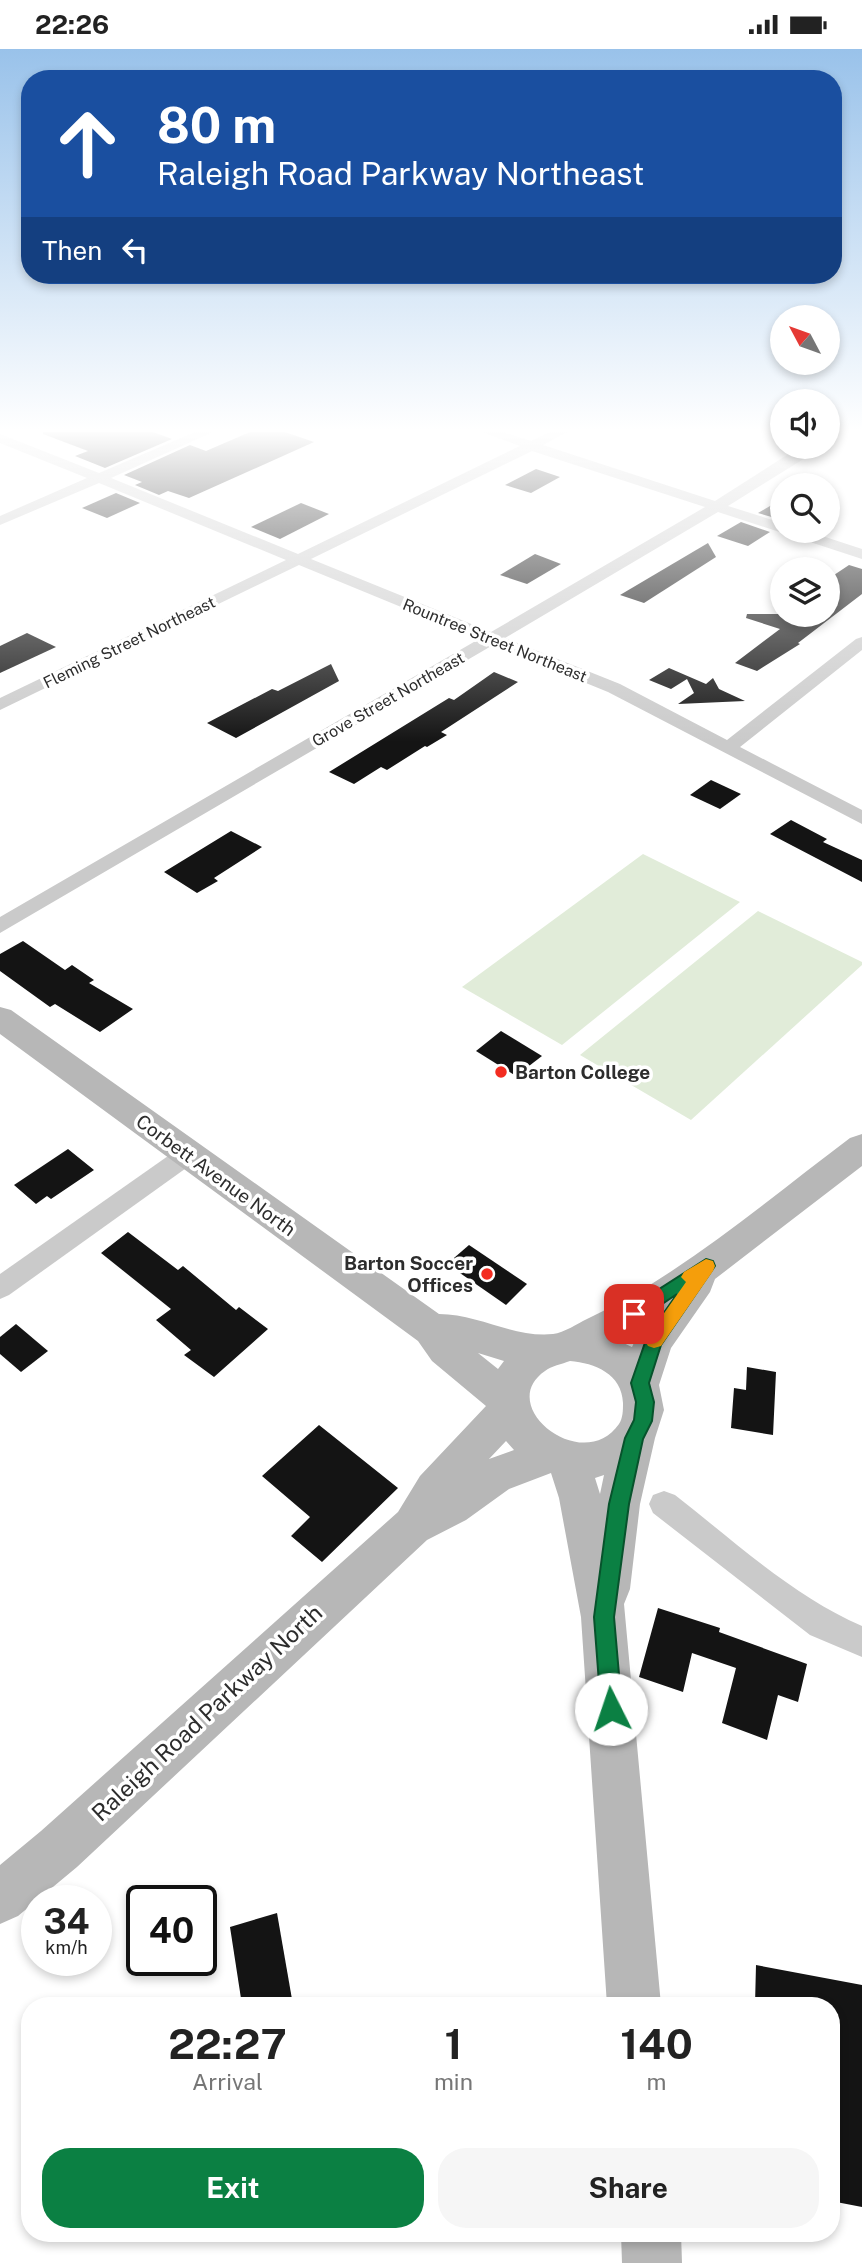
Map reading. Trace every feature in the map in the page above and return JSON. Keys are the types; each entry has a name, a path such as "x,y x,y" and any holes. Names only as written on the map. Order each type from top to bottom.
{"street":[{"name":"Rountree Street Northeast","path":"240,535 614,688 862,818"},
{"name":"Fleming Street Northeast","path":"0,705 347,535"},
{"name":"Grove Street Northeast","path":"0,926 668,535"},
{"path":"828,543 862,554"},
{"path":"728,748 862,642"},
{"name":"Corbett Avenue North","path":"0,1018 432,1330 446,1350 509,1405"},
{"path":"634,1438 618,1451 597,1459 559,1456 531,1443 517,1427 509,1405 511,1384 519,1369 531,1357 634,1314 706,1266 862,1147"},
{"path":"0,1288 187,1155"},
{"path":"640,1383 653,1342 706,1266"},
{"name":"Corbett Avenue North","path":"432,1330 454,1330 511,1347 558,1347"},
{"path":"558,1347 590,1347 611,1354 628,1367 640,1383 645,1402 643,1421 634,1438 619,1504 604,1617"},
{"name":"Raleigh Road Parkway North","path":"412,1526 435,1489 509,1405"},
{"path":"559,1456 580,1498 604,1617 633,1997"},
{"name":"Raleigh Road Parkway North","path":"0,1898 59,1849 412,1526 451,1506 494,1476 559,1456"},
{"path":"664,1504 785,1599 821,1623 862,1642"},
{"path":"651,2242 652,2263"}],"green space":[{"path":"643,854 740,902 562,1045 462,987"},
{"path":"758,911 862,962 862,965 691,1120 580,1055"}],"building":[{"path":"765,535 748,546 717,536"},
{"path":"708,543 716,557 644,603 620,595"},
{"path":"535,554 561,564 527,584 500,575"},
{"path":"849,565 862,569 862,594 840,611 840,571"},
{"path":"747,614 770,614 770,626 746,618"},
{"path":"774,627 819,627 798,643 800,644 757,671 735,663 780,629"},
{"path":"27,633 56,647 0,673 0,646"},
{"path":"331,664 339,681 236,738 207,723 272,689 278,691"},
{"path":"669,668 706,684 713,678 719,689 745,701 678,704 694,693 687,679 671,689 649,680"},
{"path":"494,672 518,682 441,732 447,735 387,770 381,767 354,784 329,772 449,698 454,700"},
{"path":"711,780 741,794 720,809 690,795"},
{"path":"791,820 827,839 823,842 862,860 862,882 770,834"},
{"path":"231,831 262,847 214,878 218,881 197,893 164,872"},
{"path":"23,941 65,970 72,965 94,980 89,983 133,1009 100,1032 55,1004 50,1007 0,971 0,954"},
{"path":"501,1031 542,1056 516,1076 476,1051"},
{"path":"68,1149 94,1170 51,1199 47,1196 36,1204 14,1185"},
{"path":"128,1232 178,1270 183,1266 236,1310 239,1307 268,1329 214,1377 184,1355 191,1350 156,1320 171,1309 101,1253"},
{"name":"Barton Soccer Offices","path":"469,1245 527,1284 506,1305 447,1264"},
{"path":"16,1324 48,1351 21,1372 0,1354 0,1337"},
{"path":"747,1367 776,1372 773,1435 731,1428 734,1388 746,1390"},
{"path":"319,1425 398,1488 322,1562 291,1536 310,1517 262,1476"},
{"path":"658,1608 720,1628 719,1632 807,1664 798,1702 778,1695 767,1740 722,1723 736,1668 692,1653 683,1692 639,1677"},
{"path":"277,1913 292,1997 241,1997 230,1927"},
{"path":"756,1965 862,1985 862,2207 840,2203 840,1997 755,1997"}],"slow traffic":[{"path":"654,1341 706,1266 690,1277"}],"place":[{"name":"Barton College","path":"501,1072"},
{"name":"Barton Soccer Offices","path":"487,1274"}],"route":[{"path":"611,1709 604,1617 619,1504 634,1438 643,1421 645,1402 640,1383 653,1342 706,1266 634,1314"}]}
